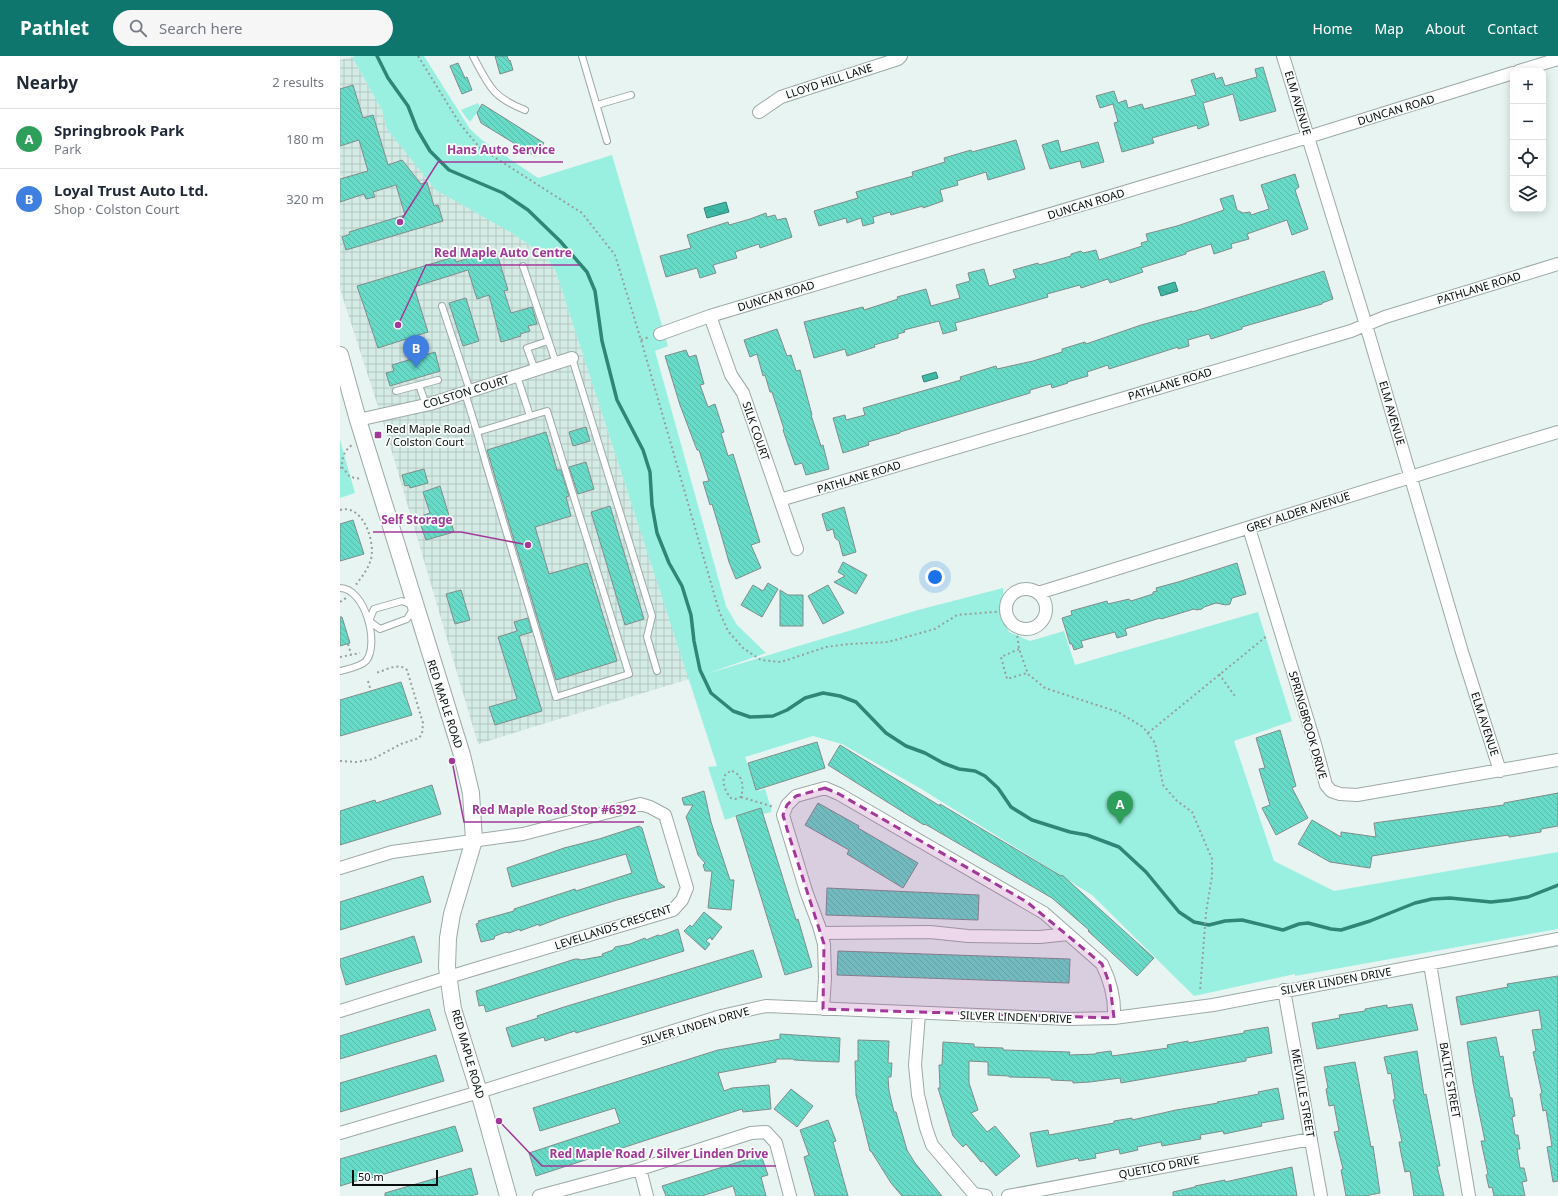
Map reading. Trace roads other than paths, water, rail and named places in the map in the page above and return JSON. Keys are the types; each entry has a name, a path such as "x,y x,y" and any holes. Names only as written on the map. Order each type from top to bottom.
{"street":[{"name":"LLOYD HILL LANE","path":"759,112 781,97 898,59 901,56"},
{"name":"ELM AVENUE","path":"1283,56 1366,325 1462,652 1500,771"},
{"path":"1529,68 1558,59"},
{"name":"DUNCAN ROAD","path":"660,334 710,316 1308,137 1510,74"},
{"name":"PATHLANE ROAD","path":"780,500 1351,331 1385,317 1558,264"},
{"name":"SILK COURT","path":"710,316 731,375 743,393 797,549"},
{"name":"RED MAPLE ROAD","path":"340,356 358,420 462,755 471,793 474,840 452,914 448,938 448,966 453,1009 479,1092 508,1196"},
{"name":"COLSTON COURT","path":"358,420 426,405 572,358"},
{"name":"GREY ALDER AVENUE","path":"1038,593 1046,609 1041,622 1029,628 1016,626 1011,622 1006,611 1009,598 1019,590 1025,589 1038,593 1249,528 1410,476 1558,432"},
{"name":"SPRINGBROOK DRIVE","path":"1249,528 1313,736 1326,786 1331,791 1340,794 1357,795 1558,760"},
{"path":"823,1009 826,962 824,944 806,891 784,815 787,805 796,796 825,788 839,794 1044,913 1102,964 1107,973 1113,999 1114,1018"},
{"name":"LEVELLANDS CRESCENT","path":"340,868 392,852 523,834 640,804 650,807 665,815 687,888 682,900 673,910 449,976 340,1011"},
{"path":"821,933 930,932 968,936 1040,937 1068,934"},
{"name":"SILVER LINDEN DRIVE","path":"340,1133 479,1092 721,1016 766,1006 919,1014 1068,1019 1114,1018 1213,1004 1558,939"},
{"name":"BALTIC STREET","path":"1430,964 1470,1196"},
{"name":"MELVILLE STREET","path":"1284,990 1321,1196"},
{"path":"919,1014 915,1065 918,1095 932,1145 974,1194 986,1196"},
{"path":"539,1196 640,1169 751,1133 766,1132 776,1143 790,1196"},
{"name":"QUETICO DRIVE","path":"1008,1196 1311,1139"},
{"path":"640,1169 646,1196"}],"lane":[{"path":"473,56 489,85 498,96 512,105 525,110"},
{"path":"582,56 606,141"},
{"path":"596,105 631,95"},
{"path":"523,266 556,363"},
{"path":"442,306 467,392 477,432 486,464 556,697 629,674 547,410 477,432"},
{"path":"535,370 527,348 548,341"},
{"path":"572,358 652,616 647,637 657,671"},
{"path":"517,376 530,416"},
{"path":"396,391 438,380"},
{"path":"419,385 426,405"},
{"path":"340,588 350,591 356,596 364,609 371,630 371,650 362,665 340,671"},
{"path":"402,601 415,606 407,619 380,629 369,621 374,609 386,605 402,601"}],"water":[{"path":"726,202 729,212 707,218 704,208"},
{"path":"1175,282 1178,291 1161,296 1158,287"},
{"path":"936,372 938,378 924,382 922,376"}],"waterway":[{"path":"377,56 388,78 408,106 417,129 430,151 449,170 503,193 528,210 560,241 587,272 595,291 602,341 617,400 643,450 650,472 652,505 657,533 669,563 682,586 691,615 694,641 700,670 711,693 733,711 750,717 773,716 787,710 805,698 823,693 840,696 856,702 886,733 906,746 925,753 943,763 959,769 975,771 985,776 998,788 1011,807 1032,820 1070,832 1087,835 1119,847 1146,872 1179,912 1194,922 1209,925 1225,921 1242,920 1283,930 1299,924 1308,923 1341,930 1370,921 1415,903 1432,899 1450,898 1491,902 1510,900 1528,897 1558,885"}],"place":[{"name":"Hans Auto Service","path":"400,222"},
{"name":"Red Maple Auto Centre","path":"398,325"},
{"name":"Loyal Trust Auto Ltd.","path":"416,368"},
{"name":"Red Maple Road / Colston Court","path":"378,435"},
{"name":"Self Storage","path":"528,545"},
{"name":"Red Maple Road Stop #6392","path":"452,761"},
{"name":"Springbrook Park","path":"1120,824"},
{"name":"Red Maple Road / Silver Linden Drive","path":"499,1121"}]}
